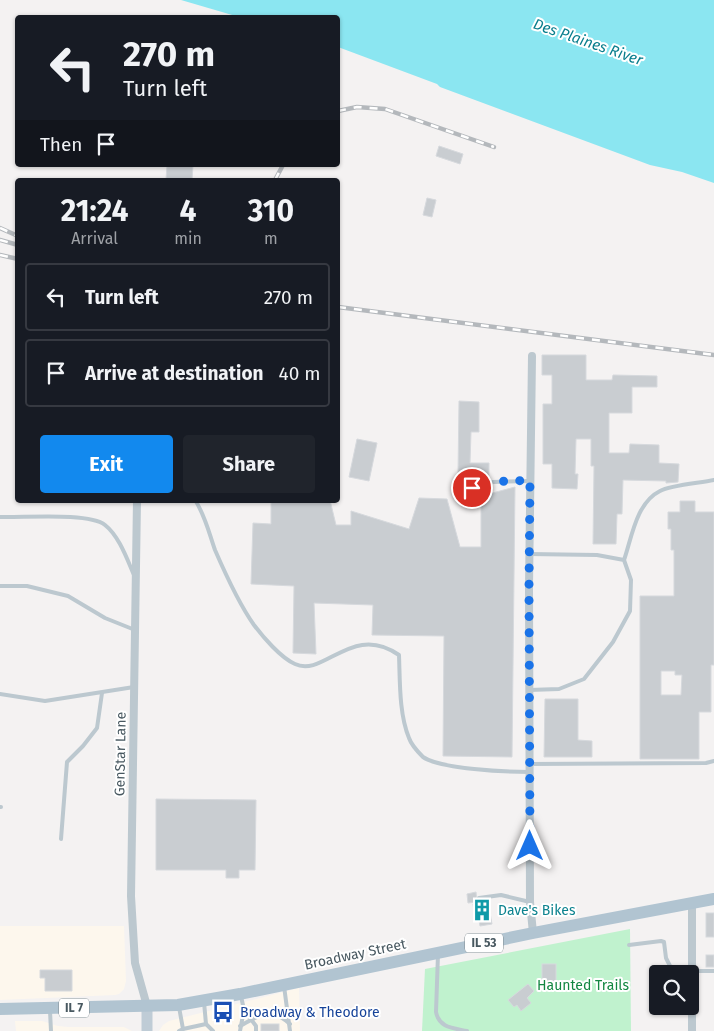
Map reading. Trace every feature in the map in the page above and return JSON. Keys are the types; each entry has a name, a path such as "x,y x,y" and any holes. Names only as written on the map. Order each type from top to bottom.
{"main road":[{"name":"Broadway Street","path":"0,1009 178,1005 240,994 533,933 714,899"},
{"path":"147,1006 147,1031"}],"street":[{"path":"532,356 529,690 530,902 533,933"},
{"name":"GenStar Lane","path":"137,503 131,896 135,964 147,1006"},
{"path":"692,903 692,965"},
{"path":"692,1015 692,1031"}],"lane":[{"path":"529,690 559,689 584,678 614,642 630,611 631,580 624,560 638,514 651,497 661,490 714,480"},
{"path":"454,494 493,482 530,481"},
{"path":"197,503 236,595 254,624 279,652 296,665 312,666 353,646 371,643 388,647 398,655 401,703 409,740 423,757 437,763 493,771 530,768 706,763 714,761"},
{"path":"0,517 82,518 104,524 121,545 136,580"},
{"path":"529,554 598,555 624,560"},
{"path":"0,586 28,586 68,596 105,618 135,630"},
{"path":"0,694 45,701 134,687"},
{"path":"62,839 67,762 98,728 102,693"},
{"path":"479,898 501,895 530,902"},
{"path":"628,945 664,942 666,958 670,965"},
{"path":"438,952 436,1012 438,1020 443,1026 467,1031"},
{"path":"699,970 714,971"},
{"path":"283,984 290,1031"},
{"path":"240,994 244,1010 240,1029"},
{"path":"204,1000 206,1024 213,1031"},
{"path":"178,1005 181,1030 206,1024"},
{"path":"50,1008 51,1031"},
{"path":"244,1010 252,1019 256,1026 256,1031"},
{"path":"240,1029 252,1019 268,1012 284,1018 290,1024"}],"shaded area":[{"path":"0,926 124,926 126,981 124,989 115,995 0,1000"},
{"path":"299,988 300,1031 159,1031 169,1021"},
{"path":"15,1021 42,1021 68,1027 124,1027 132,1031 16,1031"}],"green space":[{"name":"Haunted Trails","path":"630,929 631,1031 422,1031 425,969"}],"water":[{"name":"Des Plaines River","path":"181,0 714,0 714,183 682,172 650,165 340,48 340,15 232,15"}],"building":[{"path":"439,146 463,154 460,164 436,156"},
{"path":"167,167 193,167 192,178 166,178"},
{"path":"427,198 436,200 432,217 423,215"},
{"path":"542,355 586,355 586,380 612,380 613,375 657,376 657,387 632,387 632,413 609,413 609,453 629,453 630,444 659,445 659,463 679,464 678,482 623,480 622,514 617,514 616,544 593,544 594,466 591,466 591,439 576,439 575,474 578,474 577,489 552,488 552,464 543,464 543,404 552,404 552,375 542,375"},
{"path":"459,401 479,402 479,432 471,432 470,463 489,463 489,476 458,475"},
{"path":"357,439 377,443 369,481 349,477"},
{"path":"515,487 512,757 443,756 444,636 372,635 373,605 314,603 316,654 293,653 294,586 251,584 253,523 271,524 271,503 331,503 336,525 351,525 351,511 409,529 419,498 447,499 460,547 481,547 481,496"},
{"path":"680,501 695,501 695,512 714,512 714,665 711,665 711,712 699,712 699,759 640,759 640,596 674,596 674,550 671,550 671,529 668,529 668,512 680,512","holes":["661,671 675,671 675,675 682,675 681,695 661,695"]},
{"path":"545,699 578,699 578,740 592,741 592,757 544,757"},
{"path":"156,799 256,800 255,870 239,870 239,878 226,878 226,870 156,870"},
{"path":"476,892 477,902 468,903 467,894"},
{"name":"Dave's Bikes","path":"488,902 492,924 480,926 478,916 475,916 473,904"},
{"path":"706,913 714,913 714,937 706,937"},
{"path":"706,955 714,955 714,967 706,967"},
{"path":"542,964 556,964 556,990 542,990"},
{"path":"40,970 72,970 72,991 45,991 45,978 40,978"},
{"path":"528,984 534,991 527,998 531,1003 521,1011 517,1005 514,1007 508,1000"},
{"path":"261,1024 279,1024 279,1031 261,1031"}],"railway":[{"path":"340,111 357,107 385,109 494,147"},
{"path":"276,178 282,167"},
{"path":"0,228 15,235"},
{"path":"0,240 15,244"},
{"path":"0,255 15,258"},
{"path":"340,307 714,355"}],"place":[{"name":"Dave's Bikes","path":"482,910"},
{"name":"Broadway & Theodore","path":"223,1012"}],"route":[{"path":"472,488 493,482 530,481 530,846"}]}
